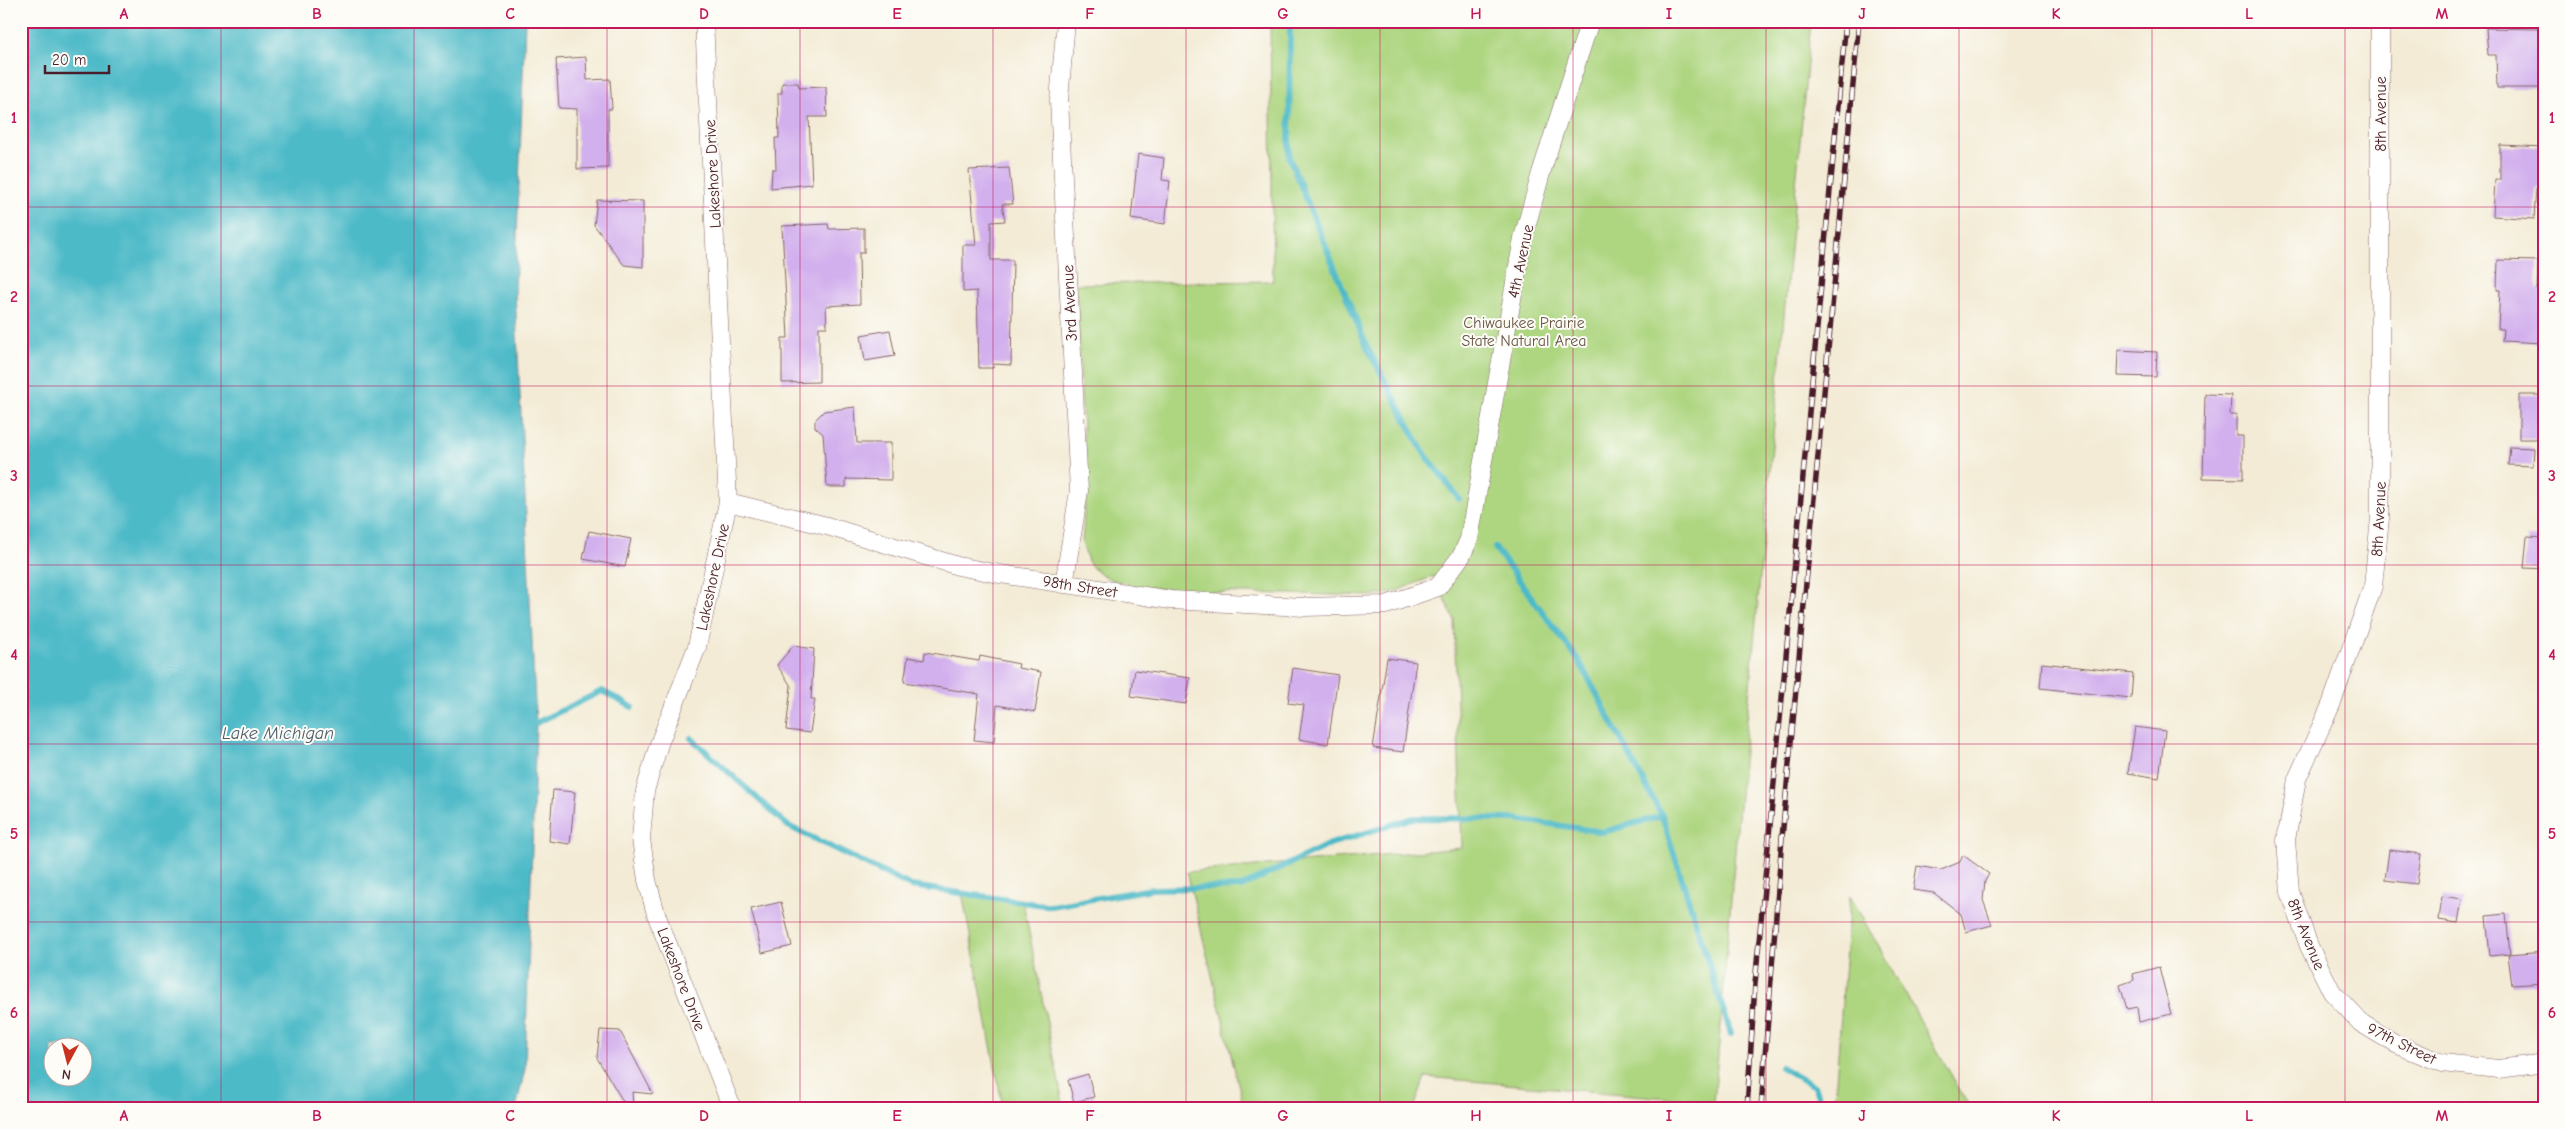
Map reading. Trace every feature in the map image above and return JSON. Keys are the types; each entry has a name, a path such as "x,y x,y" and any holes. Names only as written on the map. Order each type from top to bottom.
{"street":[{"name":"Lakeshore Drive","path":"704,21 728,502 697,646 659,744 645,791 641,838 656,914 732,1108"},
{"name":"3rd Avenue","path":"1064,584 1078,490 1059,100 1066,21"},
{"name":"4th Avenue","path":"1438,588 1462,556 1469,539 1523,238 1541,174 1590,21"},
{"name":"8th Avenue","path":"2332,992 2309,946 2290,892 2286,840 2296,780 2331,705 2373,586 2380,518 2380,21"},
{"name":"98th Street","path":"728,502 828,526 958,566 1171,600 1312,607 1386,605 1438,588"},
{"name":"97th Street","path":"2332,992 2361,1023 2396,1044 2442,1062 2498,1069 2545,1063"}],"green space":[{"name":"Chiwaukee Prairie State Natural Area","path":"1270,21 1811,21 1737,828 1714,1102 1425,1077 1414,1108 1244,1108 1187,872 1462,848 1454,619 1434,576 1391,593 1372,596 1204,592 1140,587 1110,579 1094,569 1088,561 1082,543 1086,490 1076,284 1273,281"},
{"path":"962,893 1023,902 1064,1108 1003,1108"},
{"path":"1850,896 1970,1108 1834,1108"}],"water":[{"name":"Lake Michigan","path":"21,21 525,21 515,293 536,723 525,1069 516,1108 21,1108"}],"building":[{"path":"2486,28 2540,29 2541,88 2497,88 2496,55 2488,55"},
{"path":"586,57 587,80 610,79 612,109 608,109 608,168 577,169 577,109 559,108 556,59"},
{"path":"782,83 798,83 799,88 826,87 827,117 809,117 812,184 771,188 772,169 776,169 775,138 779,138 778,93 782,93"},
{"path":"2500,145 2545,147 2543,189 2536,188 2534,219 2493,216 2495,180 2500,180"},
{"path":"1138,154 1164,158 1162,180 1170,181 1165,224 1131,219"},
{"path":"1009,168 1013,204 1002,204 1005,221 991,222 991,260 1013,260 1011,365 994,364 993,368 979,368 977,291 963,292 963,245 976,245 969,170"},
{"path":"597,200 643,201 643,267 624,265 594,225"},
{"path":"828,224 829,229 864,228 864,253 859,253 860,304 826,306 827,327 819,327 819,382 782,383 782,338 788,338 782,226"},
{"path":"2498,260 2538,261 2537,289 2543,289 2543,343 2502,341 2503,329 2498,329 2500,290 2497,290"},
{"path":"890,330 895,356 865,361 861,335"},
{"path":"2118,350 2157,352 2156,377 2117,376"},
{"path":"2205,394 2231,395 2230,415 2236,415 2236,436 2243,436 2243,479 2203,478"},
{"path":"2519,395 2545,395 2545,439 2519,439"},
{"path":"855,407 857,443 891,443 891,480 846,479 846,487 827,487 823,434 815,427 815,420 824,411"},
{"path":"2510,447 2534,448 2533,466 2508,465"},
{"path":"589,531 631,539 625,567 583,559"},
{"path":"2527,537 2545,538 2545,569 2524,568"},
{"path":"793,646 814,649 811,699 815,699 810,733 786,730 791,686 777,665"},
{"path":"925,652 979,661 980,656 1019,664 1018,668 1041,672 1035,712 997,705 994,742 974,740 979,694 904,682 908,657 924,660"},
{"path":"1387,658 1416,662 1403,752 1373,748"},
{"path":"2042,663 2133,673 2131,698 2040,688"},
{"path":"1293,668 1338,675 1328,744 1299,739 1304,705 1288,703"},
{"path":"1135,670 1190,678 1186,704 1131,696"},
{"path":"2135,727 2165,731 2159,778 2128,773"},
{"path":"553,790 575,792 570,844 549,841"},
{"path":"2389,850 2421,854 2417,884 2385,880"},
{"path":"1963,855 1989,874 1985,881 1983,900 1992,925 1966,932 1961,914 1934,893 1913,890 1917,866 1941,870 1960,862"},
{"path":"2442,896 2462,899 2458,923 2439,920"},
{"path":"781,902 792,946 762,953 751,909"},
{"path":"2506,914 2510,954 2490,956 2486,916"},
{"path":"2545,952 2545,983 2512,985 2508,955"},
{"path":"2159,967 2171,1014 2139,1022 2137,1007 2127,1009 2120,985 2134,980 2133,974"},
{"path":"600,1030 620,1031 653,1094 632,1092 633,1108 627,1108 597,1058"},
{"path":"1088,1074 1094,1097 1074,1102 1068,1080"}],"waterway":[{"path":"1290,21 1289,157 1367,347 1422,450 1459,499"},
{"path":"1495,548 1579,661 1662,816 1731,1034"},
{"path":"536,723 602,691 632,707"},
{"path":"691,738 788,826 911,886 1051,906 1152,889 1241,887 1330,844 1413,818 1515,819 1603,832 1662,816"},
{"path":"1781,1067 1814,1086 1823,1108"}],"railway":[{"path":"1747,1108 1755,984 1846,21"},
{"path":"1761,1108 1782,838 1859,21"}]}
